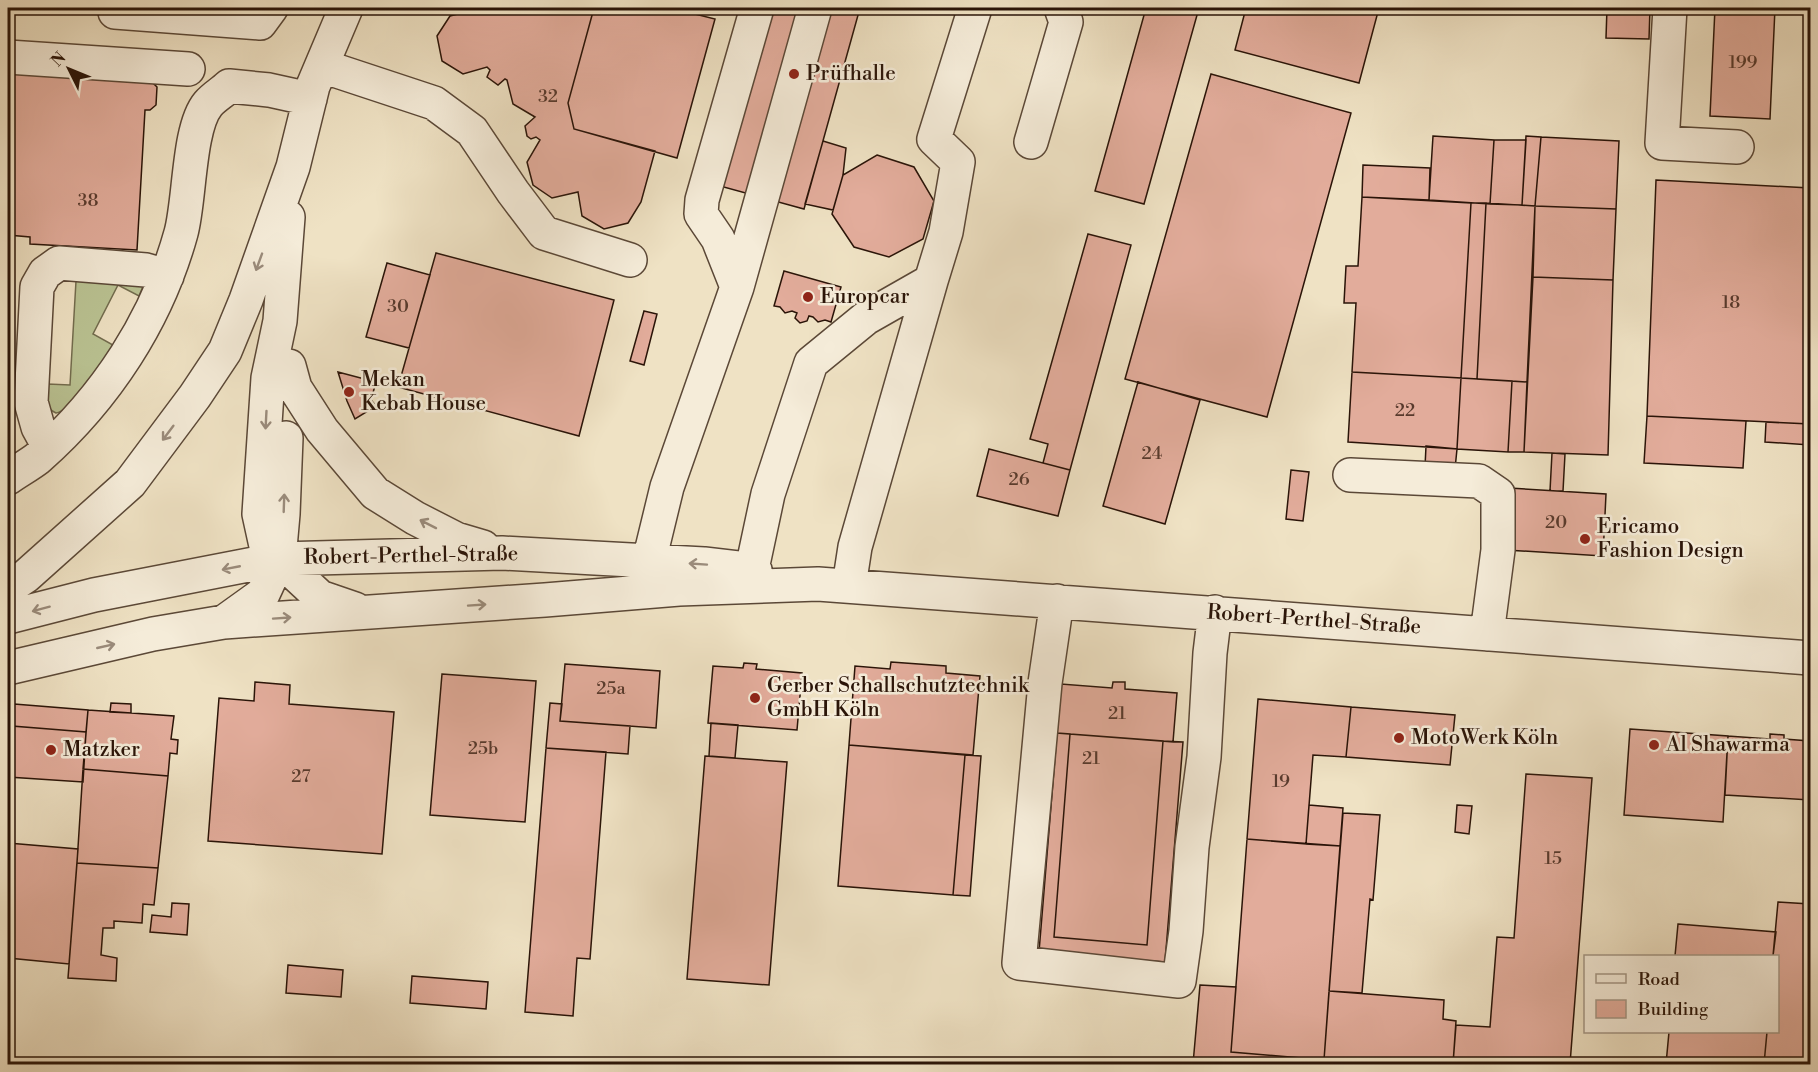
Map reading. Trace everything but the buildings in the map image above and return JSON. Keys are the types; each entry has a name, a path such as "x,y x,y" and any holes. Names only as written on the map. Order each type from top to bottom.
{"street":[{"path":"115,8 115,12 192,13 260,23 271,8"},
{"path":"8,588 26,576 130,483 195,396 225,351 246,300 293,167 321,66 346,8"},
{"path":"737,287 718,239 701,214 702,200 757,8"},
{"path":"649,561 667,486 737,287 815,8"},
{"path":"833,585 855,547 946,232 958,162 934,139 975,8"},
{"path":"1031,142 1066,22 1060,8"},
{"path":"1670,8 1662,143 1737,147"},
{"path":"192,13 188,69 207,105"},
{"path":"8,57 188,69"},
{"path":"321,66 434,103 472,131 513,192 544,232 630,260"},
{"path":"8,478 37,459 85,413 125,359 160,295 181,231 196,133 207,105 229,86 269,90 310,99"},
{"path":"293,167 285,240 280,321 268,378 260,514 266,546 279,559 320,597 364,613"},
{"path":"49,447 38,427 31,402 38,287 45,273 59,263 68,263 146,270 167,276"},
{"path":"752,569 768,494 811,363 866,318 931,281"},
{"path":"280,321 295,388 322,430 375,494 456,539 502,553"},
{"path":"224,622 263,594 279,559 289,366"},
{"path":"1350,475 1479,481 1498,494 1498,550 1487,634"},
{"name":"Robert-Perthel-Straße","path":"8,617 94,594 279,559 502,553 704,564 752,569 833,585"},
{"name":"Robert-Perthel-Straße","path":"8,668 153,634 224,622 679,589 833,585 1810,658"},
{"path":"1057,601 1045,683 1019,963 1179,981 1186,931 1192,847 1204,757 1210,653 1215,612"}],"green space":[{"path":"63,275 144,284 139,296 118,285 93,334 113,345 79,394 63,410 56,413 49,408 46,401 48,384 70,385 76,281 63,280"}],"place":[{"name":"Prüfhalle","path":"794,74"},
{"name":"Europcar","path":"808,297"},
{"name":"Mekan Kebab House","path":"349,392"},
{"name":"Ericamo Fashion Design","path":"1585,539"},
{"name":"Gerber Schallschutztechnik GmbH Köln","path":"755,698"},
{"name":"MotoWerk Köln","path":"1399,738"},
{"name":"Al Shawarma","path":"1654,745"},
{"name":"Matzker","path":"51,750"}]}
